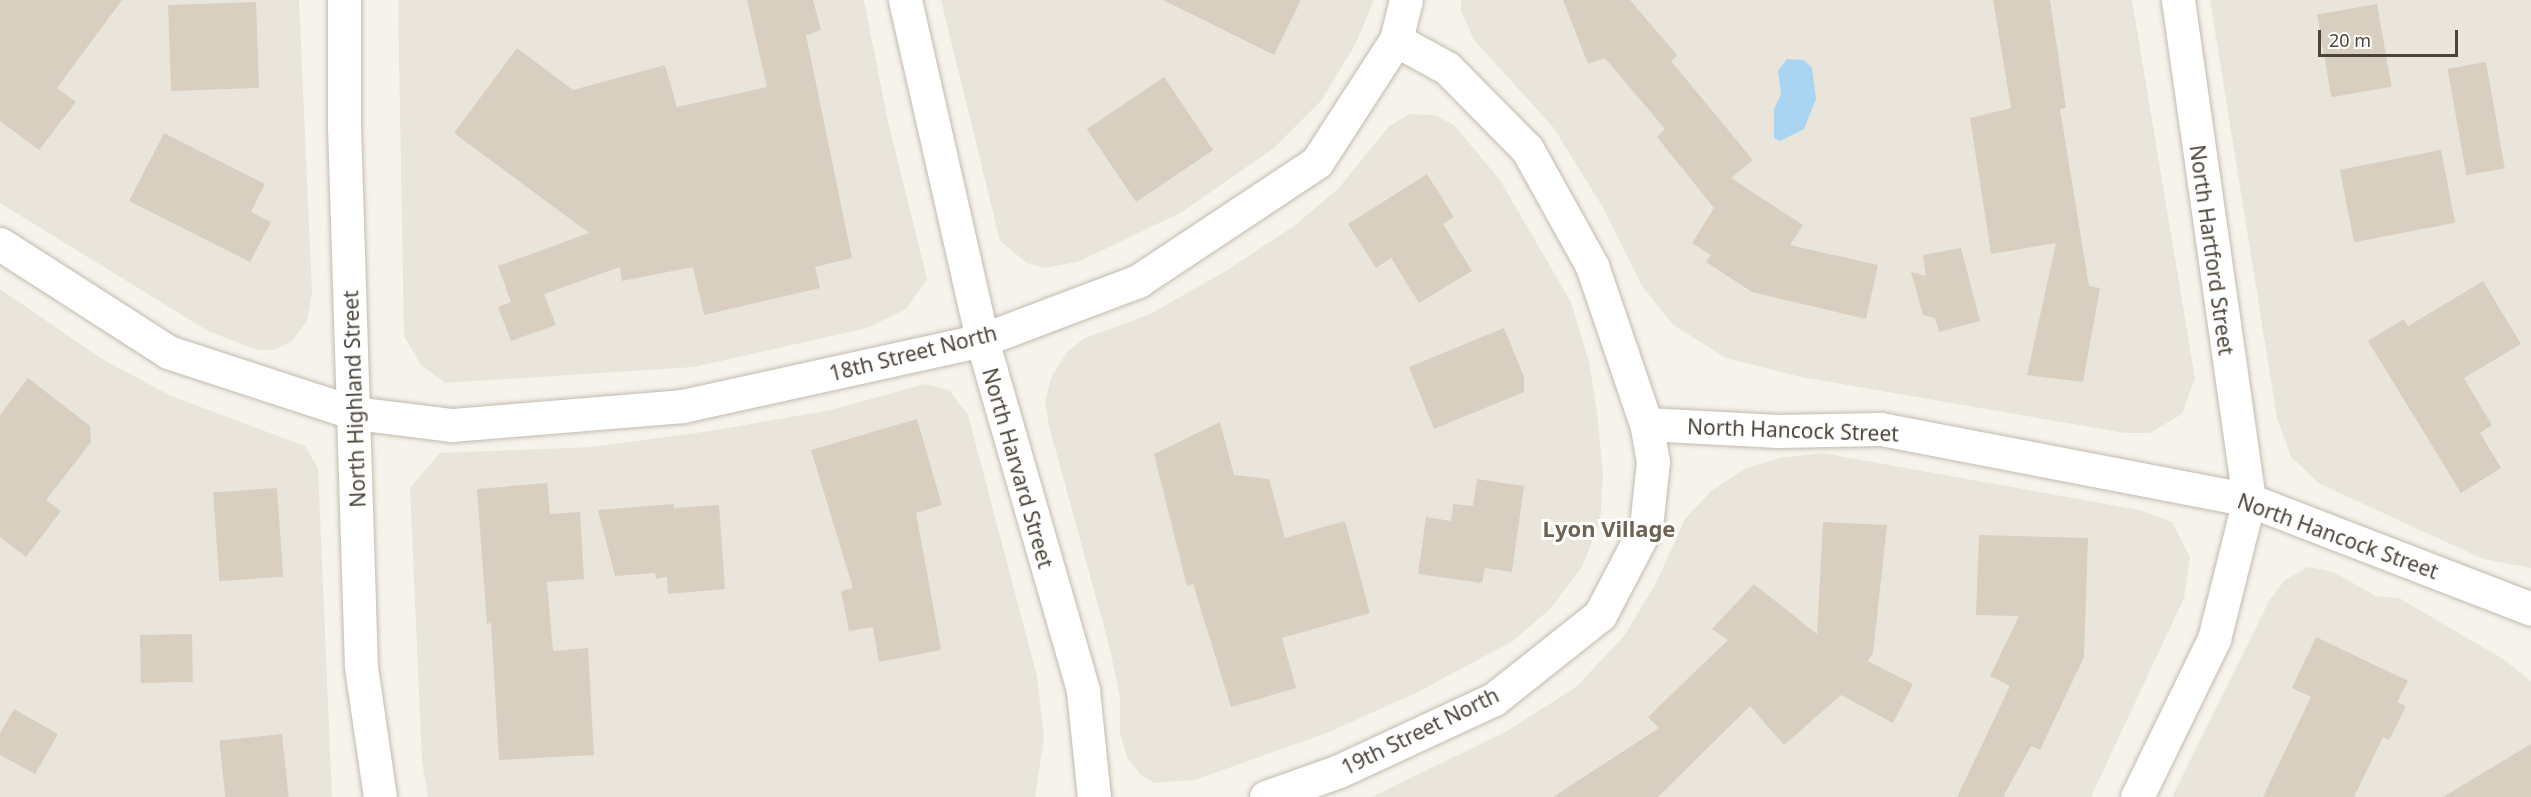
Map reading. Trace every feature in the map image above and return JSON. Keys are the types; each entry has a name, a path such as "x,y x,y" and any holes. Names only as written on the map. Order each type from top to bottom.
{"street":[{"name":"North Highland Street","path":"345,0 344,127 355,413 361,667 380,797"},
{"name":"North Harvard Street","path":"905,0 981,340 1083,691 1094,797"},
{"name":"18th Street North","path":"0,244 168,352 355,413 452,425 682,406 981,340 1138,281 1317,162 1396,40 1406,0"},
{"name":"North Hartford Street","path":"2178,0 2249,500"},
{"path":"1396,40 1447,68 1527,149 1592,266 1646,424"},
{"name":"North Hancock Street","path":"1646,424 1778,431 1881,429 2249,500 2531,609"},
{"name":"19th Street North","path":"1266,797 1339,771 1494,699 1600,615 1646,527 1653,462 1646,424"},
{"path":"2137,797 2214,639 2249,500"}],"shaded area":[{"path":"0,0 299,0 312,292 307,321 292,341 274,350 257,350 208,331 0,203"},
{"path":"398,0 864,0 887,117 927,279 906,309 867,328 694,367 445,383 421,365 404,336"},
{"path":"941,0 1374,0 1355,45 1321,101 1274,148 1182,212 1080,261 1045,268 1027,263 1000,241"},
{"path":"1461,0 2132,0 2195,378 2182,414 2150,433 2125,433 1801,377 1726,358 1672,324 1642,286 1602,206 1553,127 1474,40 1461,11"},
{"path":"2210,0 2531,0 2531,568 2483,559 2320,484 2291,457 2277,418"},
{"path":"1410,114 1435,115 1454,125 1500,180 1571,302 1589,362 1597,412 1603,475 1600,522 1582,567 1551,608 1513,641 1416,693 1329,732 1195,780 1154,783 1140,774 1127,757 1120,733 1120,698 1110,649 1049,426 1045,400 1052,376 1067,352 1085,338 1148,315 1226,271 1294,226 1338,189 1389,126"},
{"path":"0,289 102,359 171,396 305,446 318,468 332,797 0,797"},
{"path":"925,384 949,390 968,415 1037,676 1044,738 1035,797 428,797 422,761 410,488 440,453 592,447 710,431 831,410"},
{"path":"1822,453 2139,510 2172,522 2190,557 2184,598 2091,797 1372,797 1507,731 1576,687 1624,636 1656,583 1685,519 1711,491 1744,469 1780,458"},
{"path":"2308,567 2333,572 2376,596 2399,598 2503,659 2531,681 2531,797 2172,797 2269,601 2284,581"}],"water":[{"path":"1787,59 1804,60 1812,68 1816,99 1804,129 1780,141 1774,138 1774,109 1781,94 1778,71"}],"building":[{"path":"0,0 122,0 57,88 76,102 39,150 0,121"},
{"path":"747,0 813,0 821,30 806,35 852,258 815,267 820,288 704,315 693,267 622,281 620,267 544,294 556,325 511,341 498,307 511,302 498,266 589,233 454,133 517,48 573,90 665,65 677,107 767,87"},
{"path":"1163,0 1301,0 1274,55"},
{"path":"1563,0 1630,0 1677,55 1671,61 1753,160 1731,178 1803,225 1790,245 1878,265 1866,319 1752,292 1706,262 1711,255 1692,243 1714,208 1657,137 1665,129 1605,58 1588,64"},
{"path":"1993,0 2050,0 2066,108 2060,109 2089,286 2100,288 2083,382 2027,375 2056,243 1991,254 1970,118 2011,108"},
{"path":"256,2 259,88 171,91 168,5"},
{"path":"2377,4 2392,87 2332,97 2317,15"},
{"path":"2486,62 2505,168 2466,175 2448,69"},
{"path":"1164,77 1213,150 1136,202 1087,129"},
{"path":"164,133 265,184 251,212 271,222 250,262 129,201"},
{"path":"2441,150 2455,223 2354,242 2340,170"},
{"path":"1427,174 1454,217 1443,224 1472,271 1419,303 1391,258 1376,268 1348,224"},
{"path":"1961,248 1980,321 1939,332 1935,318 1923,315 1911,272 1926,276 1923,255"},
{"path":"2483,281 2521,344 2464,378 2492,425 2480,433 2501,468 2461,493 2368,341 2404,319 2408,326"},
{"path":"1504,328 1524,377 1524,392 1434,429 1409,367"},
{"path":"28,378 90,426 91,442 46,500 61,511 26,557 0,537 0,415"},
{"path":"917,419 942,505 916,513 941,650 879,662 873,627 849,631 841,591 853,588 811,450"},
{"path":"1220,422 1234,475 1269,479 1285,538 1345,521 1370,613 1282,638 1296,688 1231,707 1193,584 1187,586 1154,454"},
{"path":"1477,479 1524,486 1512,572 1485,568 1482,583 1418,574 1426,517 1451,521 1453,504 1473,506"},
{"path":"547,483 550,514 580,512 584,579 547,582 553,651 588,648 594,755 499,760 491,623 487,624 477,489"},
{"path":"277,488 283,577 219,581 213,492"},
{"path":"674,504 674,508 719,505 725,589 668,594 667,577 656,579 655,573 615,576 598,510"},
{"path":"1823,522 1887,525 1873,653 1868,661 1913,684 1893,723 1841,695 1784,745 1750,706 1658,797 1553,797 1659,728 1648,717 1728,640 1712,629 1754,584 1817,634"},
{"path":"1979,535 2088,538 2084,657 2040,750 2031,746 2003,797 1957,797 2010,686 1990,676 2019,616 1976,615"},
{"path":"192,634 193,682 141,683 140,635"},
{"path":"2316,637 2408,681 2397,702 2406,706 2389,740 2383,737 2354,797 2263,797 2311,697 2292,688"},
{"path":"14,709 58,734 35,774 0,755 0,733"},
{"path":"282,734 289,797 225,797 219,741"},
{"path":"2531,744 2531,797 2443,797"}],"district":[{"name":"Lyon Village","path":"1609,529"}]}
